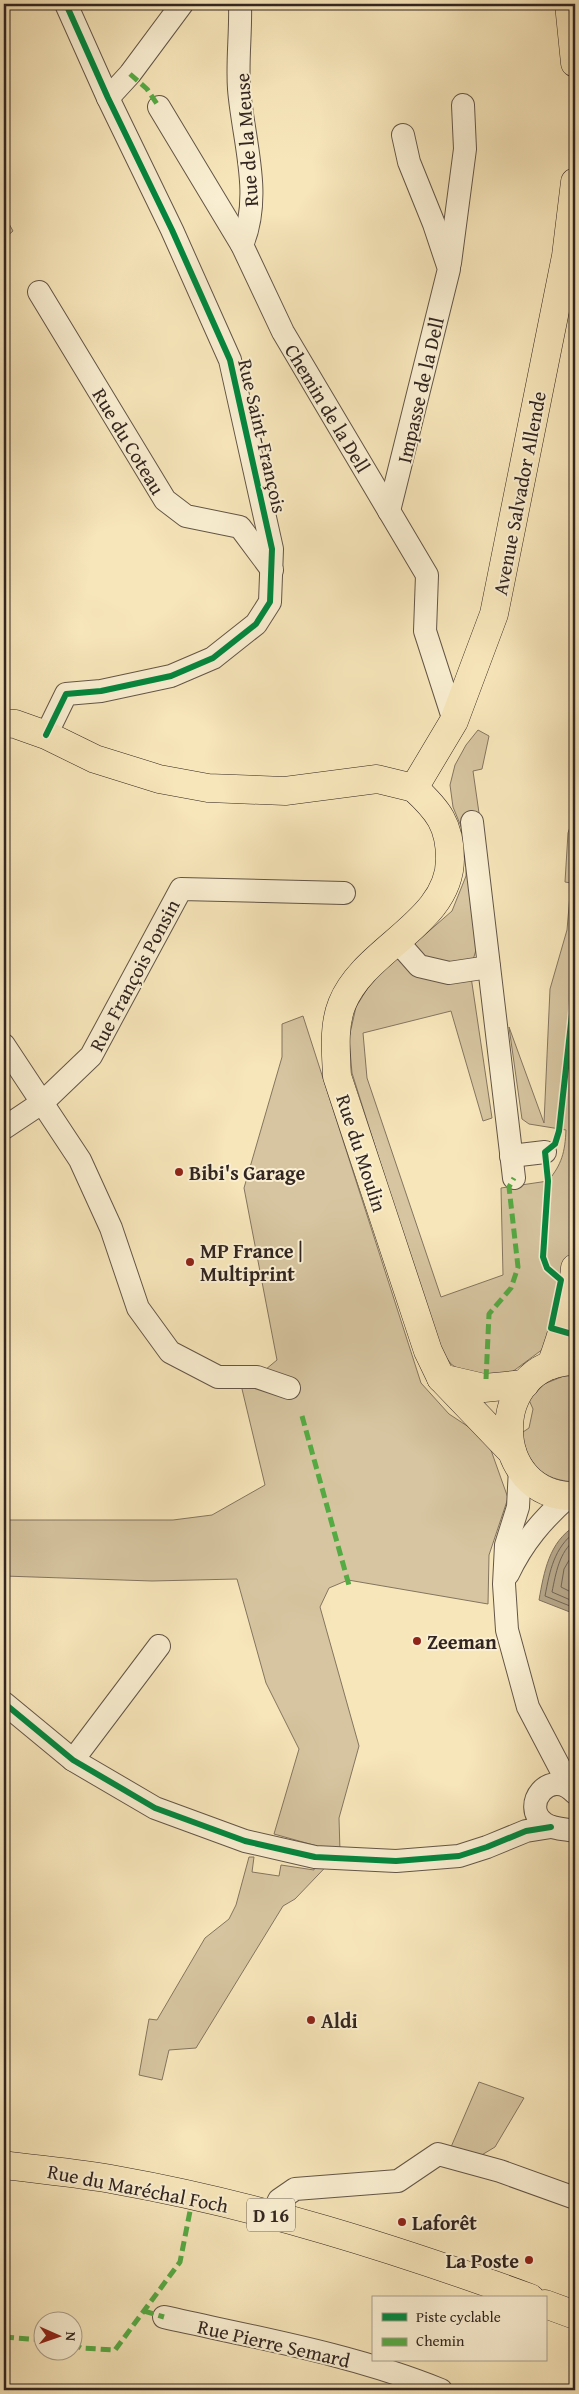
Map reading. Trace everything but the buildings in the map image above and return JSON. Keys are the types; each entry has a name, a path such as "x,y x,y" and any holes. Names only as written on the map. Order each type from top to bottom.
{"main road":[{"path":"568,4 575,63"},
{"name":"Avenue Salvador Allende","path":"414,788 454,721 494,614 566,256 575,182"},
{"path":"4,723 15,724 46,735 95,759 159,779 208,788 284,791 376,780 414,788"},
{"name":"Rue du Moulin","path":"414,788 438,810 450,840 450,872 436,902 397,941 361,973 342,1004 336,1039 337,1076 428,1352 441,1378 516,1460 533,1482 550,1492 572,1496"},
{"path":"516,1460 507,1432 510,1411 518,1392 525,1384 563,1363 564,1332 573,1290 575,1268"},
{"path":"441,1378 484,1388 525,1384"},
{"name":"Rue du Maréchal Foch","path":"4,2165 116,2180 200,2197 387,2248 524,2296"},
{"path":"546,2304 575,2314"}],"street":[{"name":"Rue Saint-François","path":"46,735 66,694 101,691 171,676 213,658 256,624 270,602 272,570 272,549 230,360 172,230 108,98 66,4"},
{"path":"108,98 130,74 182,4"},
{"name":"Rue de la Meuse","path":"240,4 239,87 253,201 249,229 242,245"},
{"name":"Impasse de la Dell","path":"389,511 449,269 465,149 463,105"},
{"name":"Chemin de la Dell","path":"159,107 242,245 284,332 426,575 425,631 454,721"},
{"path":"403,135 409,162 434,224 449,269"},
{"name":"Rue du Coteau","path":"39,292 165,500 186,516 240,527 272,570"},
{"path":"472,822 514,1178"},
{"name":"Rue François Ponsin","path":"4,1128 43,1102 91,1056 181,889 344,893"},
{"path":"397,941 419,966 449,973 489,968"},
{"path":"4,1045 80,1160 111,1228 138,1308 170,1352 218,1377 257,1377 289,1388"},
{"path":"511,1156 545,1152"},
{"path":"516,1460 518,1507 506,1545 504,1584 507,1630 528,1707 574,1792"},
{"path":"504,1584 519,1551 543,1520 572,1496"},
{"path":"73,1760 159,1646"},
{"path":"4,1703 73,1760 154,1808 245,1841 315,1857 396,1861 459,1856 526,1831 565,1826"},
{"path":"539,1727 541,1771 537,1814 544,1824 565,1826"},
{"path":"487,1847 537,1798 542,1790 553,1784 560,1784 574,1792"},
{"path":"272,2216 279,2200 295,2189 398,2181 438,2154 500,2172 575,2198"},
{"name":"Rue Pierre Semard","path":"164,2317 319,2351 410,2378 441,2390"}],"shaded area":[{"path":"4,215 13,231 4,239"},
{"path":"478,730 489,736 482,769 473,771 480,820 479,940 470,970 492,1118 483,1121 451,1011 363,1033 367,1078 441,1297 503,1275 501,1188 548,1181 560,1163 565,1145 566,1130 529,1124 522,1119 509,1027 544,1123 550,989 567,930 571,883 565,882 568,833 575,811 575,1284 551,1328 543,1349 508,1375 467,1375 451,1364 438,1346 352,1073 349,1038 356,1007 372,981 452,911 466,876 467,841 453,807 450,785 455,765 466,745"},
{"path":"303,1016 421,1383 449,1414 487,1439 508,1498 489,1555 488,1604 348,1580 329,1588 320,1607 359,1746 339,1818 340,1852 295,1899 283,1906 196,2048 169,2050 162,2080 139,2075 149,2019 157,2020 205,1938 229,1919 236,1905 249,1857 254,1857 252,1872 279,1876 281,1865 314,1870 317,1846 274,1834 299,1749 266,1683 237,1579 152,1581 4,1576 4,1520 173,1520 212,1515 265,1485 242,1389 277,1360 244,1188 282,1057 282,1024"},
{"path":"564,1376 575,1376 575,1482 554,1478 538,1469 528,1454 520,1434 529,1428 533,1409 529,1400 544,1384"},
{"path":"479,2082 524,2098 495,2147 480,2156 451,2147"}],"water":[{"path":"575,1526 575,1614 539,1600 549,1558 559,1540"}],"marked path":[{"path":"130,74 147,89 159,107"},
{"path":"486,1379 489,1314 511,1288 518,1267 509,1187 514,1178"},
{"path":"302,1416 350,1589"},
{"path":"82,2348 115,2350 180,2262 193,2196"},
{"path":"144,2311 164,2317"},
{"path":"4,2337 32,2339"}],"cycle path":[{"path":"46,735 66,694 101,691 171,676 213,658 256,624 270,602 272,549 230,360 172,230 108,98 66,4"},
{"path":"575,987 559,1131 555,1144 545,1152 548,1181 543,1257 547,1268 561,1280 551,1328 575,1335"},
{"path":"4,1703 73,1760 155,1808 245,1841 315,1857 396,1861 459,1856 526,1831 551,1827"}],"place":[{"name":"Bibi's Garage","path":"179,1172"},
{"name":"MP France | Multiprint","path":"190,1262"},
{"name":"Zeeman","path":"417,1641"},
{"name":"Aldi","path":"311,2020"},
{"name":"Laforêt","path":"402,2222"},
{"name":"La Poste","path":"529,2260"}]}
